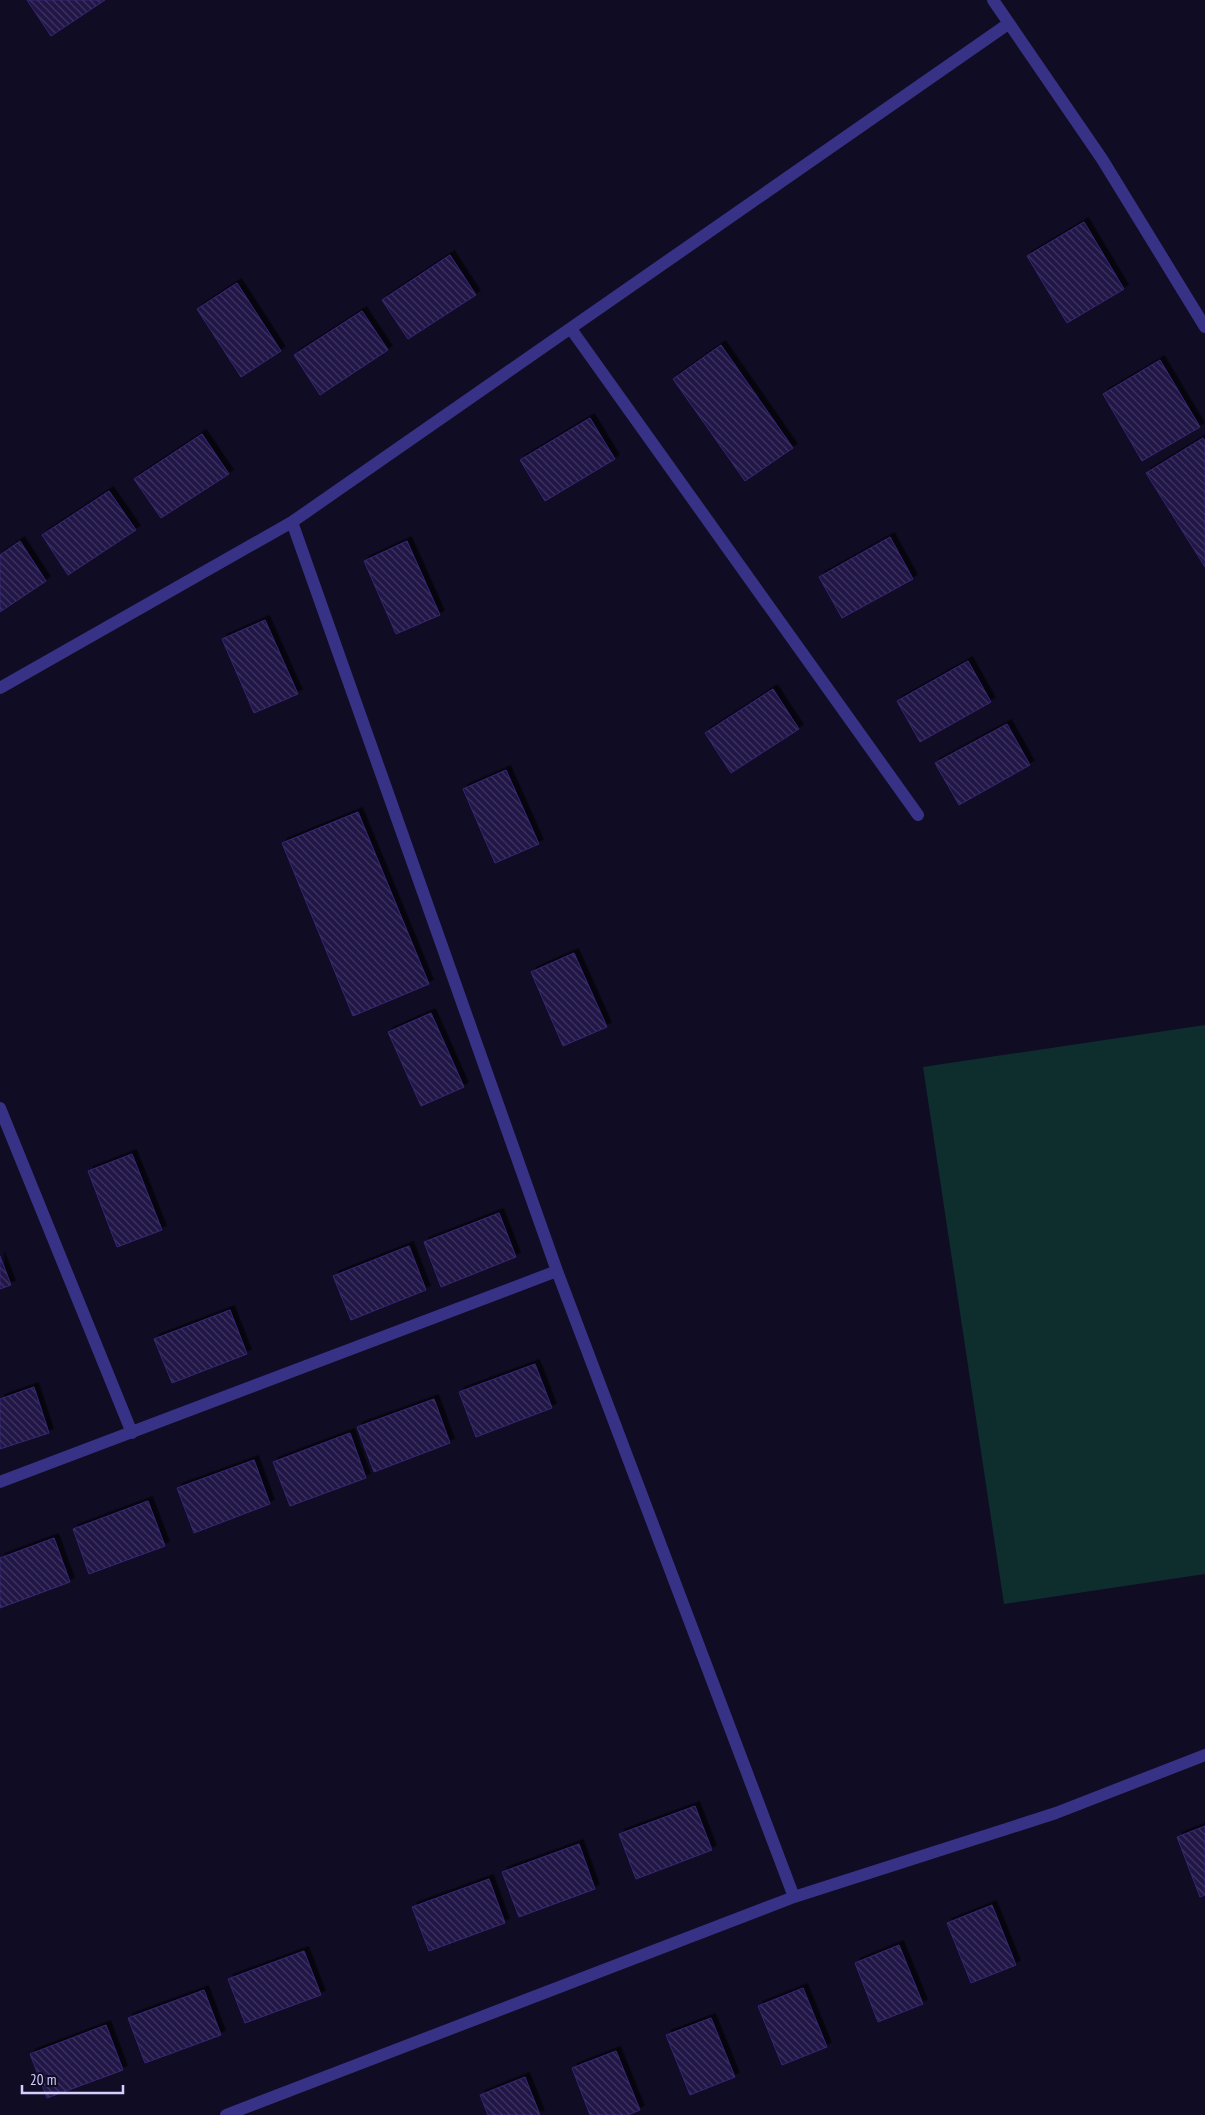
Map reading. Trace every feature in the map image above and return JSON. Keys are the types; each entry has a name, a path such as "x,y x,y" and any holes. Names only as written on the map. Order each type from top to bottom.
{"street":[{"path":"993,0 1102,159 1205,327"},
{"path":"0,688 292,522 1008,24"},
{"path":"571,329 918,815"},
{"path":"292,522 557,1271 794,1897"},
{"path":"0,1108 132,1433"},
{"path":"0,1482 557,1271"},
{"path":"226,2115 794,1897 1056,1813 1205,1755"}],"green space":[{"path":"1205,1025 1205,1574 1004,1604 923,1067"}],"building":[{"path":"27,0 105,0 51,36"},
{"path":"1084,222 1124,289 1067,323 1027,256"},
{"path":"450,255 476,295 408,339 382,300"},
{"path":"237,283 281,351 241,377 197,309"},
{"path":"362,311 388,350 320,395 294,355"},
{"path":"721,345 793,448 745,481 673,379"},
{"path":"1160,360 1200,427 1142,461 1103,394"},
{"path":"590,418 615,459 545,501 520,460"},
{"path":"202,434 229,474 161,518 134,479"},
{"path":"1203,438 1205,441 1205,567 1146,473"},
{"path":"109,491 136,530 68,575 42,535"},
{"path":"890,537 913,579 842,618 819,577"},
{"path":"20,541 46,581 0,612 0,555"},
{"path":"407,541 440,615 396,634 364,561"},
{"path":"265,620 298,694 254,713 222,639"},
{"path":"968,661 991,702 920,742 897,701"},
{"path":"773,689 799,729 731,773 705,733"},
{"path":"1007,724 1030,765 959,805 935,763"},
{"path":"506,770 539,844 495,863 463,789"},
{"path":"358,812 429,984 353,1016 282,843"},
{"path":"574,953 607,1027 563,1046 531,972"},
{"path":"431,1013 464,1087 421,1106 388,1032"},
{"path":"132,1154 162,1230 117,1247 88,1171"},
{"path":"499,1213 516,1257 441,1287 424,1242"},
{"path":"409,1246 426,1290 351,1320 333,1276"},
{"path":"0,1256 11,1285 0,1289"},
{"path":"230,1310 247,1354 172,1383 154,1339"},
{"path":"535,1364 552,1408 476,1437 459,1392"},
{"path":"34,1387 49,1433 0,1449 0,1399"},
{"path":"434,1399 450,1443 374,1472 357,1427"},
{"path":"350,1433 366,1478 290,1506 273,1462"},
{"path":"254,1460 270,1504 194,1533 177,1488"},
{"path":"148,1501 165,1546 89,1574 73,1529"},
{"path":"54,1538 70,1582 0,1608 0,1558"},
{"path":"695,1806 712,1850 636,1879 619,1834"},
{"path":"1205,1826 1205,1895 1200,1897 1177,1837"},
{"path":"579,1844 595,1889 519,1917 502,1872"},
{"path":"489,1879 505,1923 429,1951 412,1907"},
{"path":"992,1905 1016,1965 971,1983 947,1923"},
{"path":"899,1945 923,2004 878,2022 855,1963"},
{"path":"304,1951 321,1995 245,2023 228,1979"},
{"path":"803,1988 827,2047 782,2065 758,2006"},
{"path":"204,1990 221,2035 145,2063 128,2018"},
{"path":"711,2018 735,2077 690,2095 666,2035"},
{"path":"106,2025 123,2070 47,2098 30,2054"},
{"path":"616,2051 640,2110 628,2115 590,2115 572,2068"},
{"path":"525,2077 540,2115 488,2115 480,2095"}]}
